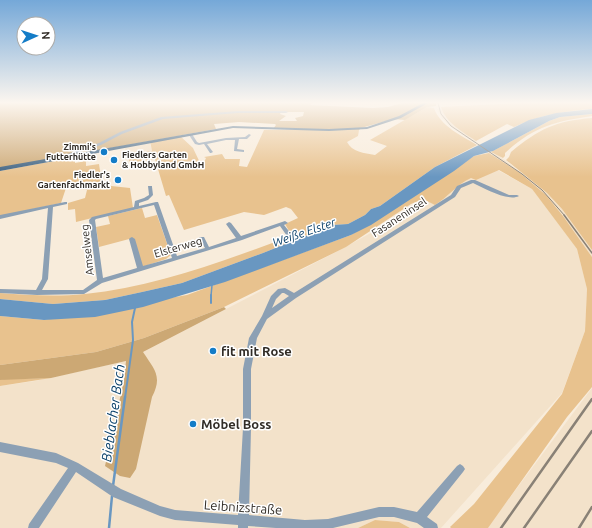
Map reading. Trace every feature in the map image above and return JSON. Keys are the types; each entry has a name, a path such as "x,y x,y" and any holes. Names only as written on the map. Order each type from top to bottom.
{"main road":[{"path":"0,170 56,158 236,128"},
{"path":"278,128 358,129 364,128"}],"street":[{"path":"56,158 100,144 136,128"},
{"path":"191,135 196,143 246,138 249,135"},
{"path":"237,139 235,151 243,151"},
{"path":"205,143 211,152"},
{"name":"Fasaneninsel","path":"265,318 294,296 453,196 459,187 473,181 508,196 517,196"},
{"path":"150,187 151,195 146,199 137,202 136,208 156,203 175,258"},
{"path":"0,224 1,217 65,203"},
{"path":"0,291 37,293 45,279 51,206"},
{"name":"Amselweg","path":"100,280 92,220 94,218 136,208"},
{"name":"Elsterweg","path":"37,293 84,292 100,280 208,249 283,223 289,235"},
{"path":"229,224 240,239"},
{"path":"202,238 208,249"},
{"path":"132,239 140,268"},
{"name":"Fasaneninsel","path":"243,524 247,428 247,369 253,338 265,318 273,298 280,291 285,290 294,296"},
{"name":"Leibnizstraße","path":"0,447 56,458 74,466 117,493 160,511 175,515 243,524 328,524 379,512 386,512 404,513 419,518 433,528"},
{"path":"32,528 74,466"},
{"path":"419,518 460,469"}],"shaded area":[{"path":"0,128 215,128 216,129 0,168"},
{"path":"274,128 362,128 359,130 273,129"},
{"path":"391,128 450,128 477,145 435,167 380,206 371,209 365,215 348,224 333,225 182,283 105,300 53,304 0,299 0,293 74,295 138,285 190,271 292,236 285,224 298,218 291,209 286,207 264,215 244,212 184,230 169,195 166,196 155,159 130,163 127,155 152,151 150,141 179,135 193,148 202,167 206,158 204,157 222,154 225,159 240,159 239,166 247,167 264,130 359,130 358,136 347,142 355,150 375,155 387,146 370,140"},
{"path":"452,128 458,128 477,142 473,142"},
{"path":"457,128 500,128 476,141"},
{"path":"537,128 544,128 535,131 515,144 505,153 503,158 491,152"},
{"path":"548,128 592,128 592,250 562,209 547,193 506,160 511,152 530,137"},
{"path":"150,143 152,151 127,155 125,148"},
{"path":"489,153 520,173 546,195 592,257 592,387 567,417 488,528 450,527 474,504 562,394 585,331 587,289 577,249 532,189 499,170 476,180 471,178 435,205 423,199 411,204 346,247 224,307 144,338 96,352 0,365 0,316 44,320 187,295 351,235 474,156"},
{"path":"497,154 547,193 562,209 592,250 592,257 546,195 526,178 492,155"},
{"path":"75,157 75,163 86,161 86,166 99,164 102,185 130,188 133,208 76,222 75,209 68,210 68,203 85,198 87,190 66,188 61,203 0,216 0,171"},
{"path":"494,168 532,189 577,249 587,289 585,331 562,393 441,528 410,528 399,522 375,520 358,528 0,528 0,386 35,381 126,361 338,251 438,196 466,177"},
{"path":"142,208 145,218 157,215 171,255 166,259 142,267 133,238 99,247 96,227 110,224 108,216"},
{"path":"224,307 226,309 143,352 154,368 157,384 152,397 136,469 130,478 120,476 105,466 124,380 126,361 51,378 0,380 0,365 96,352 144,338"},
{"path":"51,378 0,386 0,380 4,379"},
{"path":"592,388 592,528 487,528"},
{"path":"375,520 399,522 410,528 358,528"}],"water":[{"path":"514,128 537,128 493,151 474,156 454,171 371,225 351,235 225,282 143,307 95,317 44,320 0,316 0,299 53,304 105,300 182,283 333,225 348,224 365,215 371,209 380,206 435,167"}],"waterway":[{"path":"211,296 212,285"},
{"path":"211,296 211,303"},
{"name":"Bieblacher Bach","path":"125,398 133,340 132,322 135,308"},
{"name":"Bieblacher Bach","path":"113,486 125,397"},
{"name":"Bieblacher Bach","path":"109,528 112,496"}],"railway":[{"path":"453,128 522,174 542,190 565,216"},
{"path":"564,215 592,253"},
{"path":"501,528 592,399"},
{"path":"524,528 592,431"},
{"path":"579,528 592,507"}],"place":[{"name":"Zimmi's Futterhütte","path":"104,152"},
{"name":"Fiedlers Garten & Hobbyland GmbH","path":"114,160"},
{"name":"Fiedler's Gartenfachmarkt","path":"118,180"},
{"name":"fit mit Rose","path":"213,351"},
{"name":"Möbel Boss","path":"193,424"}],"water label":[{"name":"Weiße Elster","path":"304,232"}]}
